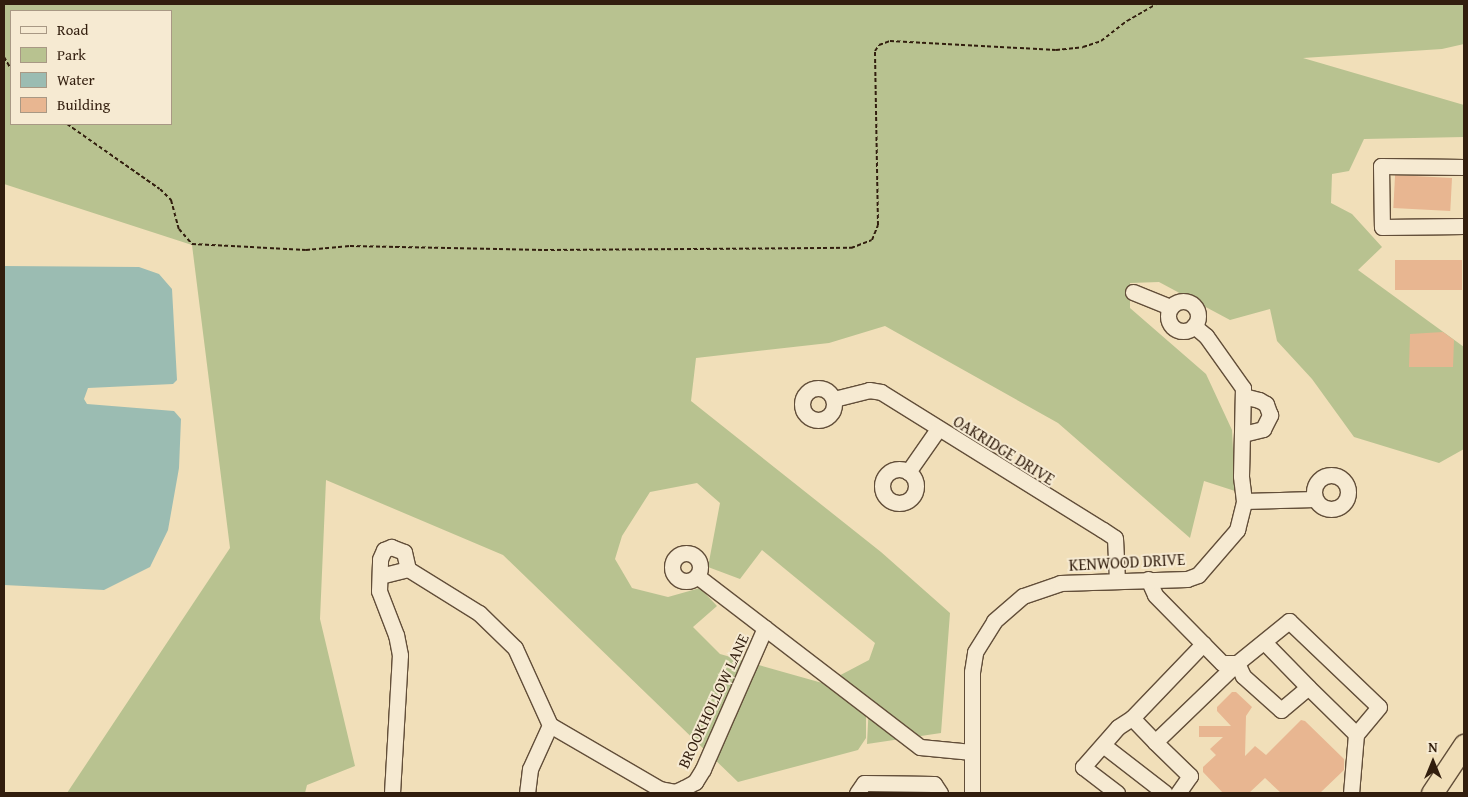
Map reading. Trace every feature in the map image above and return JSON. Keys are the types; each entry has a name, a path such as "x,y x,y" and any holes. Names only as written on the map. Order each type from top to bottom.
{"highway":[{"path":"1432,793 1464,745"}],"street":[{"path":"1464,168 1381,166 1382,227 1464,226"},
{"path":"1133,292 1170,307"},
{"path":"1179,301 1193,304 1198,313 1194,326 1184,331 1174,329 1167,316 1170,307 1179,301"},
{"name":"KENWOOD DRIVE","path":"972,793 972,672 975,652 994,621 1022,596 1046,586 1117,580 1187,579 1198,575 1237,530 1244,501 1243,388 1206,336 1194,326"},
{"name":"OAKRIDGE DRIVE","path":"834,399 869,390 880,392 1114,538 1117,580"},
{"path":"1242,434 1263,429 1270,415 1266,404 1243,396"},
{"path":"908,472 938,429"},
{"path":"1244,501 1315,499"},
{"path":"392,793 400,655 396,635 379,591 380,559 384,550 391,547 404,552 408,569 479,613 499,630 515,648 550,725 530,769 527,793"},
{"path":"380,576 408,569"},
{"path":"697,576 765,628"},
{"path":"1148,579 1155,595 1222,663 1238,663"},
{"path":"1155,742 1238,663 1265,643 1289,621 1379,707 1356,734 1351,793"},
{"name":"BROOKHOLLOW LANE","path":"550,725 660,789 675,792 684,788 695,782 703,769 765,628 920,747 972,752"},
{"path":"1265,643 1356,734"},
{"path":"1117,793 1083,767 1203,644"},
{"path":"1238,663 1243,676 1281,710 1308,687"},
{"path":"1132,718 1190,776 1178,793"},
{"path":"1103,745 1165,793"},
{"path":"857,793 864,783 934,784 940,793"}],"path":[{"path":"68,125 160,189 171,200 179,229 192,244 306,250 350,246 544,250 851,248 872,240 878,225 875,51 879,45 890,40 1056,50 1084,47 1101,41 1127,21 1156,4"}],"green space":[{"path":"4,4 1464,4 1464,44 1442,49 1303,58 1464,105 1464,137 1364,139 1349,171 1332,174 1331,203 1352,214 1382,247 1358,270 1464,347 1464,449 1439,463 1354,437 1312,379 1277,341 1270,309 1230,320 1159,282 1130,283 1130,308 1206,374 1232,430 1235,491 1204,481 1190,538 1058,423 885,326 829,343 696,358 691,401 881,552 950,613 941,733 867,744 869,703 831,680 869,660 875,643 762,550 740,579 708,567 720,503 697,483 650,492 622,536 615,559 632,588 668,597 700,588 717,606 693,627 720,654 840,688 866,713 866,738 858,750 738,782 503,555 326,480 320,619 355,766 307,785 305,793 67,793 230,548 192,245 4,184"}],"water":[{"path":"4,266 139,267 159,274 172,289 177,380 173,384 88,388 84,399 87,404 174,411 181,419 179,468 168,530 150,567 104,590 4,585"}],"building":[{"path":"1395,175 1452,178 1450,211 1393,208"},
{"path":"1395,260 1462,260 1462,290 1395,290"},
{"path":"1443,332 1454,340 1453,367 1409,367 1410,334"},
{"path":"1232,692 1236,692 1252,707 1246,716 1245,756 1255,746 1266,755 1301,720 1305,721 1344,759 1344,770 1320,793 1281,793 1265,778 1249,793 1223,793 1203,772 1203,767 1216,755 1210,749 1223,737 1199,737 1199,726 1231,726 1217,711 1217,707"}]}
